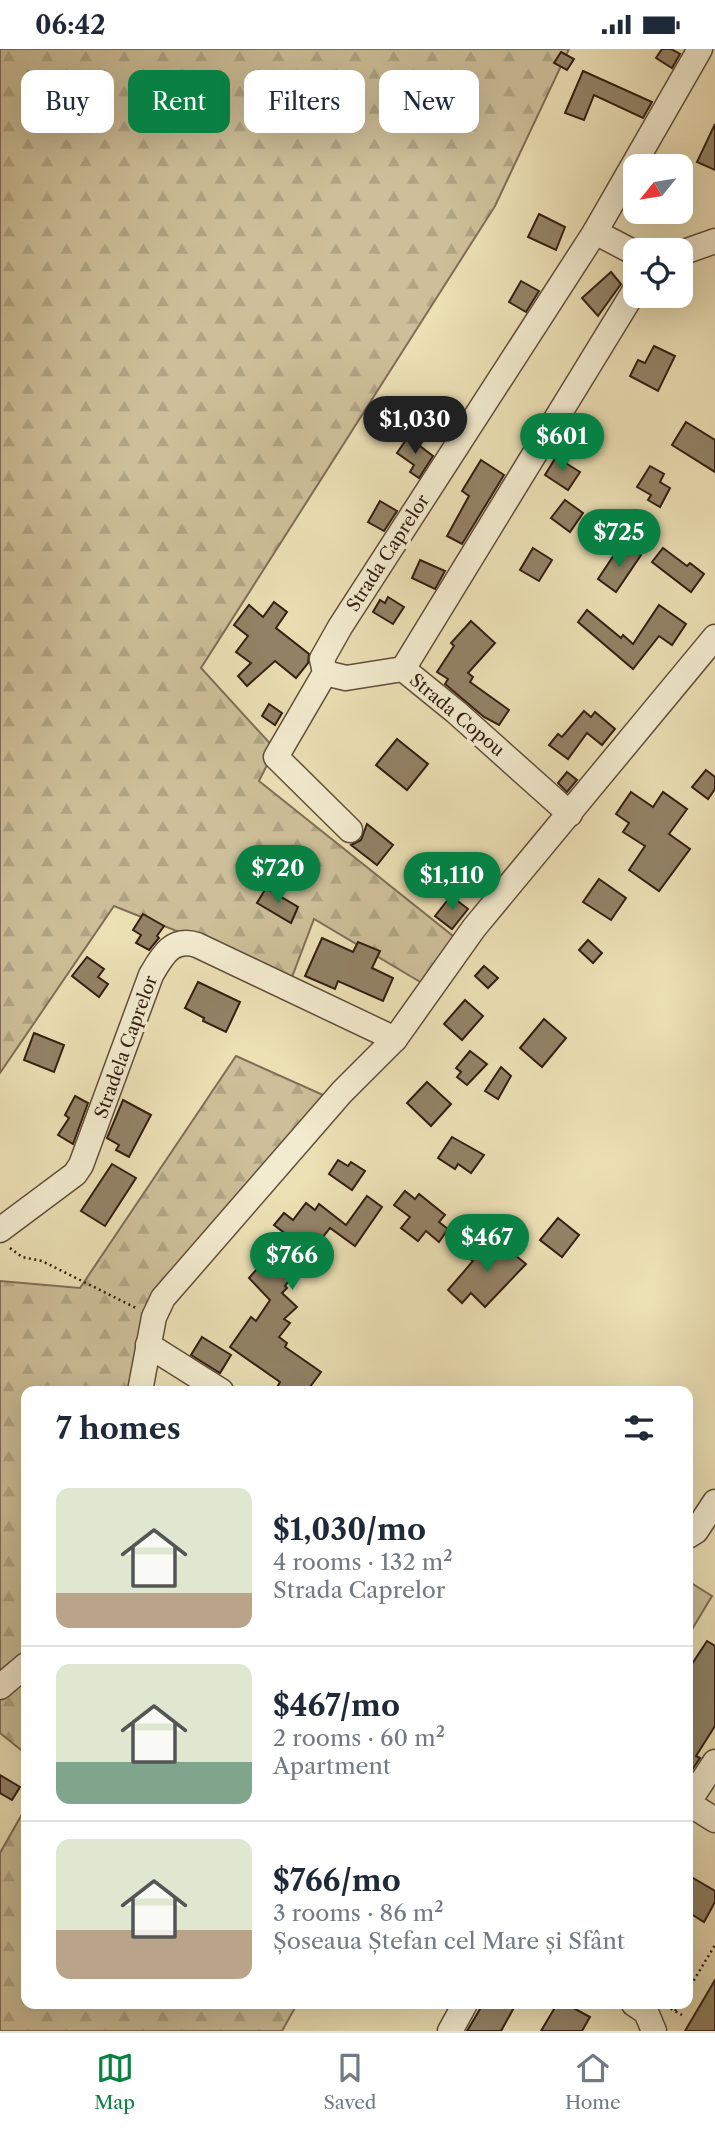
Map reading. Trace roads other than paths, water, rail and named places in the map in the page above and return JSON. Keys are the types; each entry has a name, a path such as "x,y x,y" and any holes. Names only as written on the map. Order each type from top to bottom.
{"street":[{"name":"Strada Caprelor","path":"350,829 275,757 325,673 323,659 340,627 595,232 700,49"},
{"path":"595,232 623,247"},
{"path":"693,249 715,241"},
{"path":"403,669 624,308"},
{"path":"141,1386 154,1317 163,1299 342,1092 395,1039 474,928 715,637"},
{"name":"Strada Copou","path":"325,673 346,678 403,669 456,712 570,814"},
{"name":"Stradela Caprelor","path":"0,1230 75,1174 81,1165 151,975 167,950 175,945 197,945 395,1039"},
{"path":"148,1345 213,1386"},
{"path":"693,1533 715,1501"},
{"path":"0,1687 21,1669"},
{"path":"693,1795 715,1762"},
{"path":"693,1806 715,1820"},
{"path":"450,2031 462,2009"},
{"path":"642,2009 646,2012 654,2031"}]}
